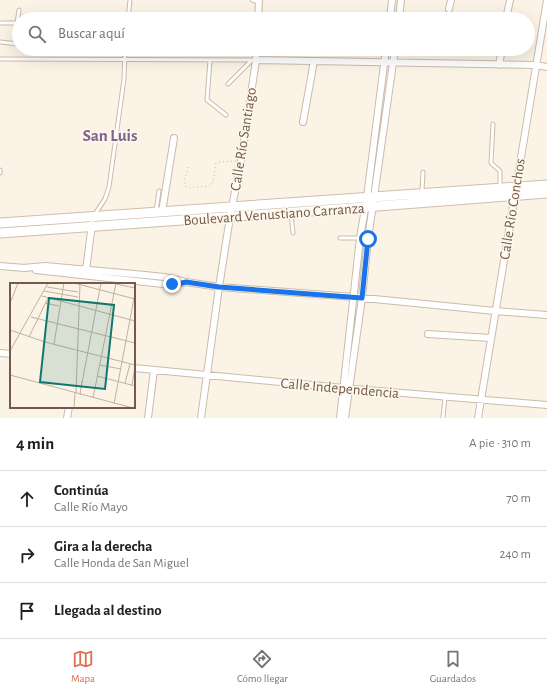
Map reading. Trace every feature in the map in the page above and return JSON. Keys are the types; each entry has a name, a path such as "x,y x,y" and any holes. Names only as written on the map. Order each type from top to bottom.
{"main road":[{"name":"Boulevard Venustiano Carranza","path":"0,233 369,207 515,191 547,185"},
{"name":"Boulevard Venustiano Carranza","path":"0,223 500,188 515,191 547,193"}],"street":[{"path":"391,12 392,0"},
{"path":"399,12 401,0"},
{"path":"449,9 451,0"},
{"path":"507,12 510,0"},
{"name":"Calle Río Conchos","path":"478,418 546,0"},
{"path":"258,12 259,1"},
{"name":"Calle Río Santiago","path":"201,418 219,287 240,161 255,56"},
{"path":"371,197 386,56"},
{"path":"345,418 346,389 360,238 371,197 394,56"},
{"path":"500,65 501,56"},
{"path":"254,60 536,65 547,67"},
{"path":"303,122 314,61"},
{"path":"159,212 174,138"},
{"path":"340,418 362,298 368,239 369,207"},
{"path":"86,270 93,217"},
{"path":"360,238 368,239"},
{"path":"0,266 163,284 178,284 186,282"},
{"path":"23,268 45,266 164,277 219,287 354,297 547,315"},
{"path":"428,334 490,338"},
{"path":"0,353 10,354"},
{"name":"Calle Independencia","path":"135,368 346,389 547,405"},
{"path":"148,418 154,370"},
{"path":"67,418 69,408"}],"lane":[{"path":"129,12 130,0"},
{"path":"252,0 259,1"},
{"path":"0,23 12,23"},
{"path":"0,42 12,43"},
{"path":"93,217 105,199 109,187 124,79 124,56"},
{"path":"0,59 254,60"},
{"path":"210,60 207,100 226,115"},
{"path":"228,84 254,60"},
{"path":"493,124 491,163 500,171 500,188"},
{"path":"422,193 423,172"},
{"path":"159,191 159,212"},
{"path":"291,212 293,233"},
{"path":"340,238 360,238"},
{"path":"443,418 445,397"}],"path":[{"path":"188,167 184,179 186,188 208,186 213,182 215,164 217,162 240,161"}],"district":[{"name":"San Luis","path":"110,135"}],"route":[{"path":"172,284 186,282 219,287 362,298 368,239"}]}
